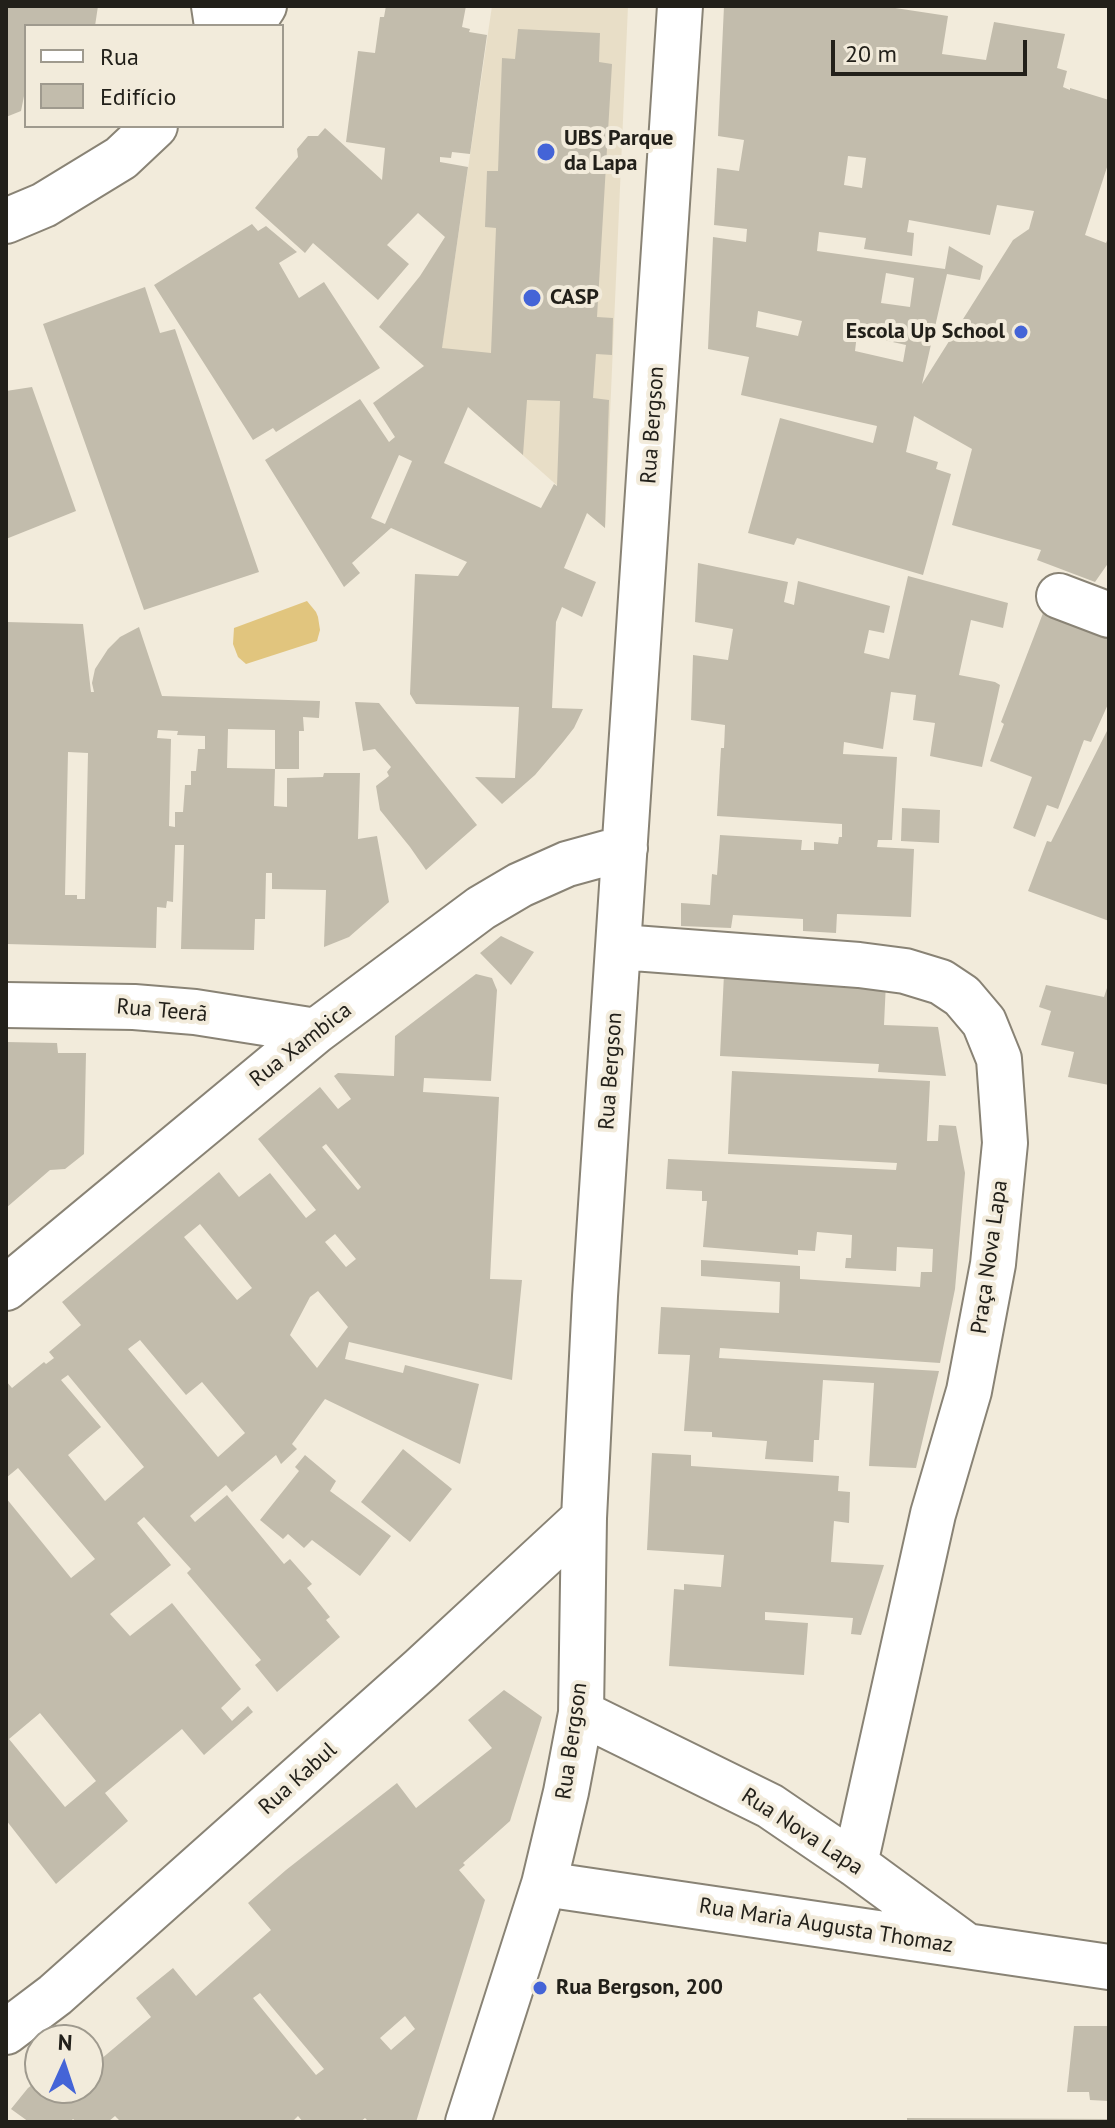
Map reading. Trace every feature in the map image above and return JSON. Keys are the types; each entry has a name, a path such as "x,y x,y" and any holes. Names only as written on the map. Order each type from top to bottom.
{"street":[{"path":"252,24 264,6"},
{"name":"Rua Bergson","path":"468,2122 544,1884 581,1713 584,1518 595,1296 680,6"},
{"path":"6,221 44,205 121,158 153,128"},
{"path":"1059,596 1109,615"},
{"name":"Rua Xambica","path":"6,1288 316,1031 481,908 520,885 567,864 625,848"},
{"name":"Praça Nova Lapa","path":"620,947 905,971 941,982 962,996 984,1022 999,1059 1005,1143 993,1264 969,1391 933,1514 855,1864"},
{"name":"Rua Teerã","path":"6,1005 134,1007 195,1012 316,1031"},
{"name":"Rua Kabul","path":"6,2032 55,1995 421,1669 584,1518"},
{"name":"Rua Nova Lapa","path":"581,1713 770,1806 969,1948"},
{"name":"Rua Maria Augusta Thomaz","path":"544,1884 1109,1967"}],"shaded area":[{"path":"492,6 628,6 605,528 437,379"},
{"path":"307,601 318,617 320,630 317,641 246,664 238,657 233,644 234,628"}],"building":[{"path":"6,6 98,6 95,24 24,24 24,96 21,111 6,117"},
{"path":"386,6 466,6 462,27 470,29 469,32 487,35 470,154 452,152 451,158 440,157 440,162 468,167 442,348 491,353 496,228 485,227 487,171 498,171 502,58 515,59 518,29 600,33 599,62 612,64 597,317 613,318 612,355 596,354 593,398 609,400 605,528 587,513 564,568 596,582 582,617 562,607 556,622 552,708 583,709 574,728 535,775 502,804 475,777 515,778 519,707 416,704 410,694 415,574 458,576 467,562 391,528 352,563 360,573 344,587 265,460 360,399 389,442 395,437 373,403 424,366 379,327 420,276 445,237 418,213 387,245 409,264 378,300 313,243 305,253 255,208 298,157 297,149 308,136 318,136 325,128 382,180 385,148 346,142 358,51 375,53 380,17 384,17","holes":["527,400 560,401 557,486 554,484 541,508 444,463 468,407 523,455","399,455 412,461 385,524 371,518"]},
{"path":"724,6 882,6 948,16 942,54 986,60 994,22 1065,34 1057,68 1067,71 1063,87 1109,100 1109,161 1085,235 1106,243 1109,236 1109,562 1095,582 1037,560 1041,550 952,525 972,449 914,416 906,452 938,462 936,469 951,474 923,575 797,538 794,545 748,533 780,418 873,443 877,426 741,395 749,357 708,349 713,237 746,242 747,229 714,225 717,168 739,171 744,140 718,136","holes":["848,156 866,158 862,188 844,185","997,205 1034,211 1029,229 1013,240 922,384 947,274 980,280 983,266 949,246 945,269 817,251 819,232 866,238 864,249 912,256 914,233 907,232 909,220 990,235","886,273 914,278 910,307 881,303","758,311 802,321 798,336 756,327","857,334 906,345 903,362 855,351"]},
{"path":"252,224 258,231 266,226 297,252 279,263 299,298 324,282 380,368 276,432 273,428 253,440 154,285"},
{"path":"145,287 160,333 175,329 259,572 144,610 43,324"},
{"path":"32,387 76,511 6,539 6,391"},
{"path":"698,563 788,582 784,602 794,605 798,581 890,606 884,633 869,630 864,653 889,659 908,576 1008,603 1003,628 971,620 959,675 1000,685 982,767 930,756 935,723 913,720 916,695 891,692 883,749 844,742 843,754 897,757 892,840 878,840 877,847 914,849 911,917 837,914 836,933 803,931 803,919 733,915 731,928 681,926 681,903 710,905 712,874 717,875 720,835 802,840 801,850 814,850 814,842 838,844 839,837 842,837 842,824 717,816 725,725 691,720 693,655 728,660 733,629 695,622"},
{"path":"1045,608 1109,632 1109,702 1091,742 1084,740 1058,809 1047,805 1035,837 1013,828 1032,777 990,761 1004,724 1001,722"},
{"path":"6,622 83,624 91,692 94,692 95,669 108,649 120,637 139,627 162,696 320,701 319,718 303,717 304,731 299,731 299,769 275,769 274,806 287,807 287,778 323,777 324,773 360,773 358,839 377,836 389,902 349,937 324,947 326,890 272,889 272,873 266,873 265,919 255,919 254,950 181,949 184,845 175,845 173,902 167,901 166,908 157,907 156,948 6,944","holes":["228,729 275,730 275,769 227,768","158,730 178,731 177,735 205,736 205,749 198,749 196,771 191,771 191,785 185,785 183,812 175,812 175,827 169,826 171,739 157,738","68,752 88,753 85,899 65,895"]},
{"path":"355,702 379,703 477,825 426,870 380,810 376,786 389,776 387,772 391,767 375,749 363,751"},
{"path":"1109,727 1109,921 1028,891 1047,841 1051,842"},
{"path":"902,808 940,810 939,843 901,841"},
{"path":"501,936 534,952 511,985 480,953"},
{"path":"476,974 492,978 497,990 491,1081 424,1078 423,1092 499,1097 490,1279 522,1280 512,1380 349,1342 345,1359 403,1373 405,1365 479,1384 460,1464 325,1399 292,1444 297,1449 281,1464 276,1455 232,1492 226,1485 190,1516 195,1522 227,1495 284,1564 290,1559 312,1584 307,1588 330,1617 326,1620 340,1637 277,1692 255,1665 261,1660 187,1573 191,1569 144,1517 137,1523 171,1565 110,1614 130,1636 172,1603 241,1689 221,1708 232,1721 248,1706 253,1712 204,1755 182,1729 105,1793 128,1821 56,1884 6,1820 6,1498 71,1578 95,1559 18,1468 6,1478 6,1381 12,1388 44,1362 46,1364 54,1358 49,1352 81,1325 62,1302 219,1172 239,1197 270,1173 306,1218 316,1210 258,1139 320,1087 338,1109 351,1099 334,1076 338,1073 394,1076 395,1036","holes":["326,1144 361,1187 358,1190 322,1147","200,1224 252,1288 237,1300 184,1237","335,1234 356,1259 346,1267 325,1242","318,1291 348,1327 317,1368 290,1335 310,1297","140,1340 186,1395 202,1382 245,1433 218,1457 128,1349","68,1375 144,1467 105,1501 68,1455 101,1427 61,1380","40,1713 96,1781 65,1807 9,1739"]},
{"path":"724,974 886,982 884,1025 938,1027 946,1076 878,1072 879,1064 720,1056"},
{"path":"1109,982 1109,1085 1068,1077 1074,1052 1041,1045 1051,1011 1039,1007 1046,985 1104,997"},
{"path":"6,1042 57,1043 58,1053 86,1053 84,1154 65,1169 50,1170 6,1208"},
{"path":"732,1071 930,1081 927,1141 938,1141 939,1125 956,1126 965,1173 955,1289 940,1363 720,1348 719,1358 939,1371 916,1468 869,1466 874,1383 823,1380 819,1440 814,1440 813,1462 765,1459 767,1441 712,1437 712,1432 684,1431 690,1355 658,1354 661,1307 779,1313 780,1282 701,1276 701,1260 800,1266 800,1279 920,1287 921,1272 932,1272 933,1249 897,1247 896,1271 845,1268 846,1258 851,1258 852,1235 817,1232 815,1251 798,1250 798,1255 703,1247 707,1201 702,1201 702,1191 666,1189 668,1159 896,1170 897,1163 728,1154"},
{"path":"403,1449 452,1489 410,1542 361,1502"},
{"path":"652,1453 691,1455 691,1466 839,1476 838,1491 850,1492 849,1523 834,1521 831,1562 884,1565 861,1635 851,1634 853,1618 765,1612 765,1620 808,1623 804,1675 669,1666 674,1589 684,1590 684,1584 721,1587 724,1555 647,1550"},
{"path":"305,1455 336,1481 330,1491 391,1536 360,1576 312,1540 304,1548 288,1534 283,1539 260,1520 299,1471 295,1467"},
{"path":"504,1690 542,1717 510,1821 459,1870 485,1900 416,2122 369,2122 365,2118 360,2122 303,2122 298,2116 292,2122 121,2122 115,2116 108,2122 77,2122 73,2119 70,2122 29,2122 11,2109 24,2093 24,2104 104,2104 104,2057 151,2017 136,1998 173,1968 196,1996 271,1930 248,1903 286,1870 397,1783 416,1808 492,1748 468,1720","holes":["260,1993 324,2069 316,2075 253,1998","405,2016 415,2029 391,2050 380,2038"]},
{"path":"1074,2026 1109,2026 1109,2101 1090,2100 1089,2092 1067,2092"},
{"path":"907,2118 1109,2119 1109,2122 907,2122"}],"place":[{"name":"UBS Parque da Lapa","path":"546,152"},
{"name":"CASP","path":"532,298"},
{"name":"Escola Up School","path":"1021,332"},
{"name":"Rua Bergson, 200","path":"540,1988"}]}
